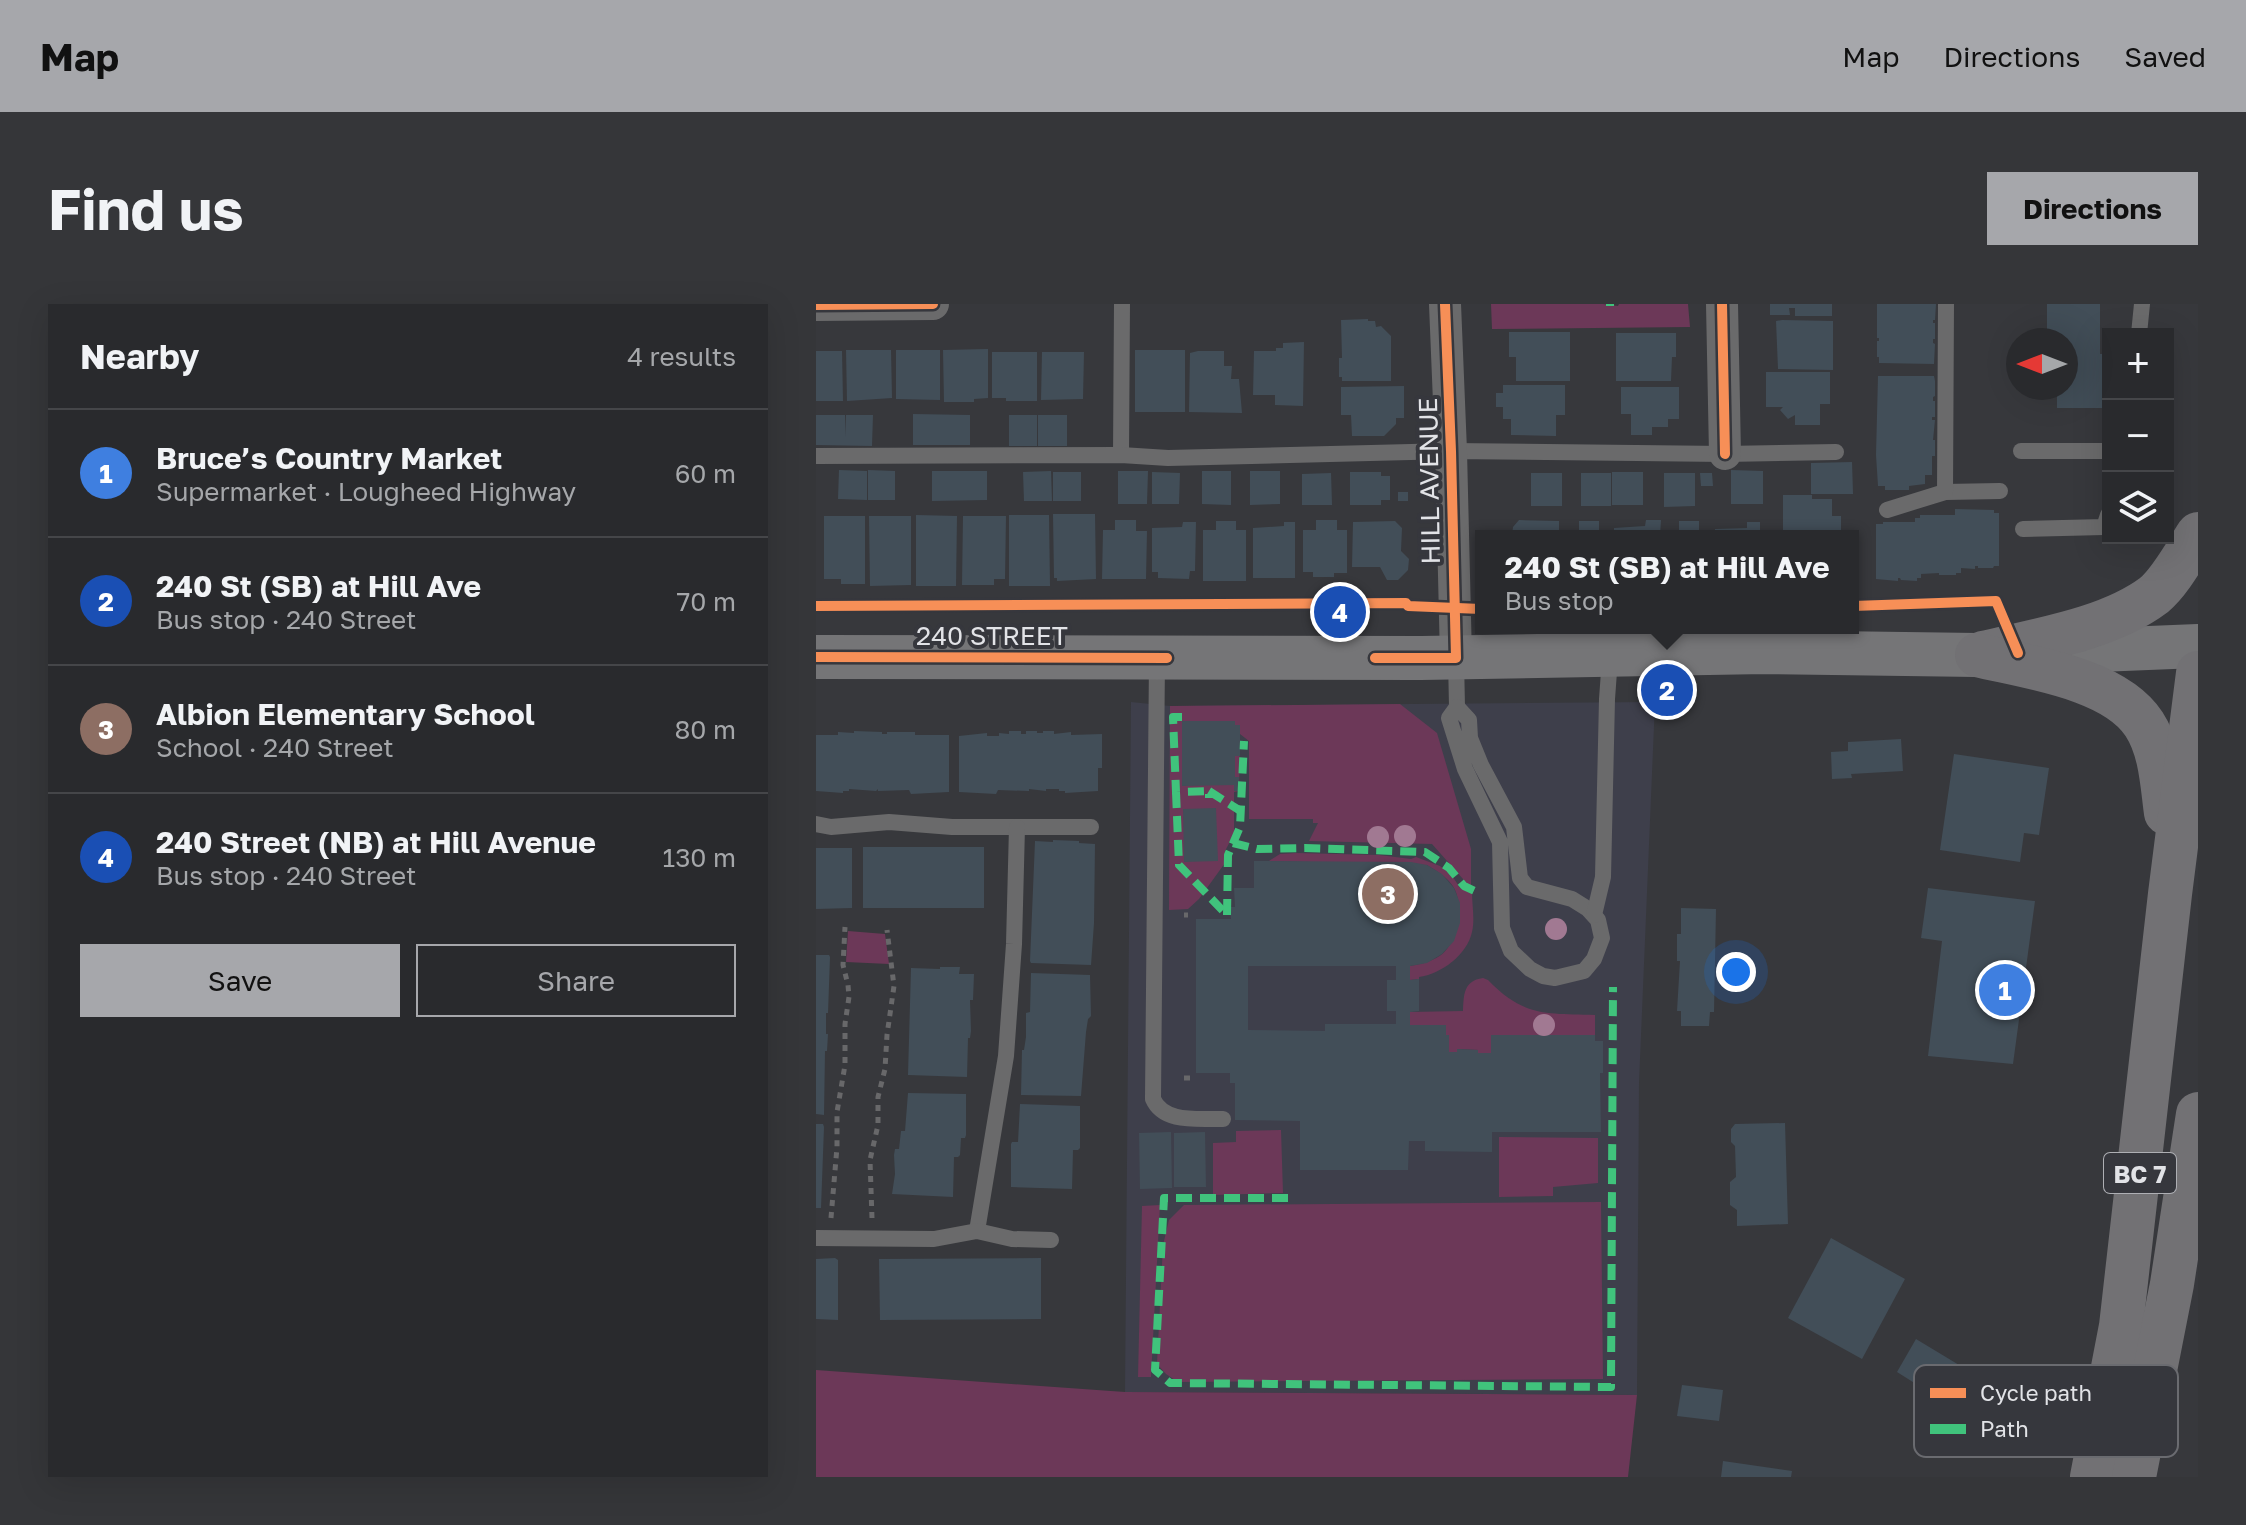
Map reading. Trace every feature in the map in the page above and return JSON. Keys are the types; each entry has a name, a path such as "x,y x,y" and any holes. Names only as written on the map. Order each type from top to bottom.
{"highway":[{"path":"1977,655 2097,624 2127,612 2156,593 2198,534"},
{"path":"1977,655 2090,683 2120,700 2144,724 2158,759 2174,867"},
{"name":"BC 7","path":"2114,1365 2121,1326 2198,673"},
{"name":"BC 7","path":"2156,1365 2198,1114"},
{"name":"BC 7","path":"2092,1477 2096,1457"},
{"name":"BC 7","path":"2134,1477 2138,1457"}],"main road":[{"name":"240 STREET","path":"816,657 1456,658 1765,652 1977,655 2198,646"}],"street":[{"path":"816,305 933,304"},
{"name":"HILL AVENUE","path":"1445,304 1456,658"},
{"path":"1722,304 1725,454"}],"lane":[{"path":"1121,455 1122,304"},
{"path":"1945,492 1946,304"},
{"path":"2140,328 2142,304"},
{"path":"816,456 1121,455 1168,458 1451,451 1836,452"},
{"path":"2021,451 2102,451"},
{"path":"1887,510 1945,492 2000,491"},
{"path":"2023,529 2102,527"},
{"path":"1594,915 1603,877 1607,699 1611,655"},
{"path":"1157,657 1153,1099 1157,1109 1170,1116 1223,1119"},
{"path":"1456,658 1457,707 1449,718 1465,769 1500,842 1502,928 1511,951 1530,969 1543,976 1555,978 1584,971 1594,959 1602,938 1598,920 1572,899 1527,887 1520,878 1514,827 1470,738 1469,720 1457,707"},
{"path":"816,824 831,827 889,822 952,827 1091,827"},
{"path":"977,1231 1006,1056 1014,944 1017,827"},
{"path":"816,1238 934,1239 977,1231 1012,1239 1051,1240"}],"path":[{"path":"831,1225 837,1112 845,1065 845,1024 849,997 843,965 845,927"},
{"path":"871,1225 870,1160 878,1125 878,1097 885,1069 894,986 887,930"}],"shaded area":[{"path":"1491,304 1688,304 1690,327 1492,329"},
{"path":"1131,702 1170,706 1655,702 1639,1083 1637,1395 1125,1392"},
{"path":"1400,704 1437,733 1471,849 1471,888 1432,844 1309,841 1318,823 1313,823 1313,819 1249,819 1249,741 1240,734 1239,791 1234,792 1234,834 1225,851 1225,863 1188,909 1169,910 1170,706"},
{"path":"1280,854 1416,857 1440,866 1451,874 1460,888 1472,892 1472,932 1465,948 1444,968 1410,980 1410,966 1437,958 1452,941 1458,902 1450,882 1427,865 1269,861"},
{"path":"848,931 885,934 889,964 846,962"},
{"path":"1483,978 1513,1001 1537,1011 1595,1015 1595,1035 1491,1035 1491,1053 1458,1049 1457,1052 1449,1052 1446,1025 1410,1025 1410,1012 1463,1011 1468,986"},
{"path":"1281,1130 1283,1193 1213,1195 1213,1143 1236,1142 1236,1131"},
{"path":"1499,1137 1598,1138 1598,1183 1553,1187 1553,1196 1499,1197"},
{"path":"1601,1202 1603,1379 1178,1382 1157,1364 1163,1245 1169,1220 1184,1205"},
{"path":"1160,1205 1151,1377 1138,1377 1142,1206"},
{"path":"816,1370 1125,1392 1637,1395 1628,1477 816,1477"}],"building":[{"path":"1770,304 1832,304 1832,316 1795,316 1795,308 1789,308 1790,315 1770,315"},
{"path":"1877,304 1936,304 1933,320 1934,364 1879,363"},
{"path":"2047,304 2100,304 2102,408 2057,408 2057,400 2078,400 2078,328 2047,328"},
{"path":"1341,320 1375,321 1376,327 1381,326 1391,336 1391,381 1342,381 1339,377"},
{"path":"1776,321 1833,321 1833,370 1778,369"},
{"path":"1509,332 1570,332 1570,381 1516,381 1516,357 1509,357"},
{"path":"1616,333 1676,333 1676,357 1672,357 1671,381 1616,381"},
{"path":"1304,342 1303,406 1275,405 1275,395 1253,395 1254,351 1276,351 1276,348 1283,348 1283,343"},
{"path":"988,349 988,398 974,399 974,402 944,402 943,350"},
{"path":"846,350 891,350 892,398 847,401"},
{"path":"896,350 940,350 940,400 896,399"},
{"path":"1135,350 1185,350 1185,412 1135,412"},
{"path":"816,351 842,351 843,401 816,401"},
{"path":"1224,351 1224,366 1232,366 1231,379 1239,379 1242,413 1189,412 1190,353"},
{"path":"992,352 1037,352 1037,401 992,398"},
{"path":"1042,352 1084,352 1083,399 1041,400"},
{"path":"1766,372 1830,372 1830,404 1820,404 1820,425 1795,425 1795,415 1788,419 1780,410 1783,407 1766,407"},
{"path":"1878,376 1934,376 1935,417 1932,420 1935,420 1935,456 1932,456 1932,475 1925,475 1925,484 1909,486 1909,490 1885,490 1885,486 1878,486"},
{"path":"1503,385 1565,385 1565,415 1556,415 1556,436 1511,435 1511,419 1503,419 1503,407 1496,407 1496,393 1503,393"},
{"path":"1404,386 1404,418 1396,418 1396,424 1384,436 1352,436 1351,415 1341,415 1341,387"},
{"path":"1621,387 1679,387 1679,419 1668,419 1668,427 1652,427 1652,435 1631,435 1631,414 1621,414"},
{"path":"913,414 970,415 970,445 913,445"},
{"path":"816,415 845,415 845,437 846,415 873,415 872,446 816,445"},
{"path":"1009,415 1037,415 1037,446 1009,446"},
{"path":"1038,415 1067,415 1067,446 1038,446"},
{"path":"1852,462 1853,494 1811,494 1811,463"},
{"path":"839,470 867,471 867,500 838,499"},
{"path":"868,470 895,471 895,500 868,500"},
{"path":"1731,470 1763,471 1763,504 1731,504"},
{"path":"932,471 987,471 987,500 932,501"},
{"path":"1051,471 1052,501 1024,501 1023,472"},
{"path":"1118,471 1148,471 1147,504 1118,504"},
{"path":"1202,471 1231,471 1231,505 1202,504"},
{"path":"1250,471 1280,471 1280,504 1250,505"},
{"path":"1053,472 1081,472 1081,501 1053,501"},
{"path":"1152,472 1180,473 1179,504 1152,504"},
{"path":"1350,472 1381,472 1381,476 1390,476 1390,500 1381,500 1381,505 1350,505"},
{"path":"1612,472 1643,472 1643,505 1612,505"},
{"path":"1331,473 1332,505 1302,505 1302,474"},
{"path":"1531,473 1562,473 1562,506 1531,506"},
{"path":"1581,473 1611,473 1611,506 1581,506"},
{"path":"1664,473 1695,473 1695,506 1664,507"},
{"path":"1700,473 1712,473 1713,486 1701,486"},
{"path":"1398,492 1408,492 1408,501 1398,501"},
{"path":"1783,495 1832,499 1832,516 1841,516 1841,530 1783,530"},
{"path":"1955,509 1994,510 1994,513 1999,513 1999,566 1961,568 1961,573 1956,575 1921,574 1917,581 1876,579 1876,524 1915,522 1920,515 1955,515"},
{"path":"1053,514 1095,514 1096,579 1057,581 1054,578"},
{"path":"916,515 957,516 956,586 916,586"},
{"path":"1009,515 1049,515 1050,586 1009,586"},
{"path":"824,516 865,516 865,584 841,584 841,579 824,579"},
{"path":"869,516 911,516 911,585 870,586"},
{"path":"963,516 1006,516 1005,579 994,579 994,585 962,585"},
{"path":"1115,520 1136,520 1136,531 1147,531 1146,579 1102,579 1103,530 1115,530"},
{"path":"1316,520 1337,520 1337,530 1347,530 1347,573 1334,573 1334,577 1313,577 1313,572 1303,572 1303,530 1316,530"},
{"path":"1519,520 1559,521 1559,530 1513,530"},
{"path":"1646,520 1661,520 1660,530 1614,530 1614,528 1645,526"},
{"path":"1216,521 1236,521 1236,530 1246,530 1246,581 1203,581 1203,530 1216,530"},
{"path":"1395,521 1402,528 1401,551 1409,559 1408,570 1398,580 1387,580 1380,567 1352,567 1353,522"},
{"path":"1579,521 1599,521 1599,530 1579,530"},
{"path":"1679,521 1699,521 1699,530 1679,530"},
{"path":"1183,522 1196,522 1195,571 1190,571 1189,579 1158,578 1158,572 1152,572 1152,528 1182,527"},
{"path":"1284,522 1295,522 1295,578 1253,578 1253,528 1284,526"},
{"path":"1747,522 1760,522 1760,530 1715,530 1715,529 1747,528"},
{"path":"1182,721 1235,721 1235,725 1240,725 1240,756 1235,756 1239,791 1234,791 1234,785 1182,786"},
{"path":"854,731 949,735 949,792 911,794 909,790 878,789 849,789 843,793 816,791 816,735"},
{"path":"1009,731 1021,731 1021,734 1026,734 1026,731 1054,731 1054,734 1102,734 1098,791 1065,793 1059,789 1029,789 998,790 996,794 959,792 959,736 987,733 987,736 999,736 999,733 1009,734"},
{"path":"1901,739 1903,771 1851,774 1852,778 1832,779 1831,752 1848,751 1848,742"},
{"path":"1954,754 2049,768 2039,835 2024,833 2020,862 1940,850"},
{"path":"1216,808 1218,861 1184,862 1183,809"},
{"path":"1035,841 1095,844 1091,965 1030,961"},
{"path":"863,847 984,847 984,908 863,908"},
{"path":"816,848 852,848 852,908 816,909"},
{"path":"1254,861 1411,862 1427,865 1442,874 1454,888 1460,903 1460,923 1454,941 1442,954 1427,963 1410,966 1410,980 1419,979 1419,1011 1410,1012 1410,1025 1446,1025 1449,1052 1457,1052 1457,1049 1491,1053 1491,1035 1595,1035 1595,1041 1603,1041 1601,1132 1492,1132 1492,1152 1425,1151 1425,1141 1409,1141 1408,1170 1300,1170 1300,1121 1235,1120 1235,1083 1230,1083 1230,1073 1196,1073 1196,919 1231,919 1230,907 1235,907 1234,888 1254,888","holes":["1248,966 1396,966 1396,980 1387,980 1387,1011 1396,1011 1396,1024 1325,1024 1325,1031 1248,1030"]},
{"path":"1928,888 2035,901 2013,1064 1928,1056 1942,941 1921,938"},
{"path":"1681,908 1716,909 1714,1012 1710,1012 1709,1026 1681,1026 1681,1011 1677,1011 1680,961 1677,961 1677,934 1681,934"},
{"path":"816,955 830,957 824,1115 816,1114"},
{"path":"960,967 959,974 974,974 967,1077 908,1075 911,968"},
{"path":"1031,973 1090,975 1091,1016 1086,1032 1081,1096 1021,1095 1022,1050 1026,1037 1026,1013 1030,1012"},
{"path":"908,1093 966,1094 966,1135 961,1138 960,1155 954,1157 953,1197 892,1194 894,1155 895,1149 899,1149 901,1131 905,1131"},
{"path":"1020,1104 1080,1106 1080,1148 1073,1150 1072,1189 1011,1187 1011,1144 1018,1142"},
{"path":"1785,1123 1788,1224 1737,1226 1737,1210 1730,1205 1730,1182 1736,1177 1731,1129 1735,1124"},
{"path":"816,1124 823,1124 824,1127 821,1208 816,1208"},
{"path":"1171,1132 1172,1188 1140,1189 1139,1133"},
{"path":"1205,1132 1206,1187 1174,1187 1174,1133"},
{"path":"1831,1238 1905,1279 1862,1359 1788,1318"},
{"path":"1041,1258 1041,1319 880,1320 879,1259"},
{"path":"816,1259 838,1260 838,1320 816,1319"},
{"path":"1916,1339 1959,1365 1914,1365 1914,1383 1897,1372"},
{"path":"1682,1385 1723,1390 1719,1421 1677,1416"},
{"path":"1723,1461 1792,1471 1791,1477 1721,1477"}],"marked path":[{"path":"1182,717 1173,717 1176,792 1209,791 1209,798"},
{"path":"1227,915 1228,855 1240,827 1244,741"},
{"path":"1209,791 1239,810"},
{"path":"1176,792 1179,865 1227,915"},
{"path":"1233,843 1257,849 1425,852 1449,868 1464,886 1477,892"},
{"path":"1288,1198 1164,1198 1155,1370 1170,1383 1611,1387 1613,987"}],"cycle path":[{"path":"816,305 933,304"},
{"path":"1375,658 1456,658 1445,304"},
{"path":"1722,304 1725,454"},
{"path":"1859,606 1996,601 2018,653"},
{"path":"816,606 1406,603 1408,606 1475,609"},
{"path":"816,657 1167,658"}],"place":[{"name":"240 Street (NB) at Hill Avenue","path":"1340,612"},
{"name":"240 St (SB) at Hill Ave","path":"1667,690"},
{"name":"Albion Elementary School","path":"1388,894"},
{"name":"Bruce’s Country Market","path":"2005,990"}]}
